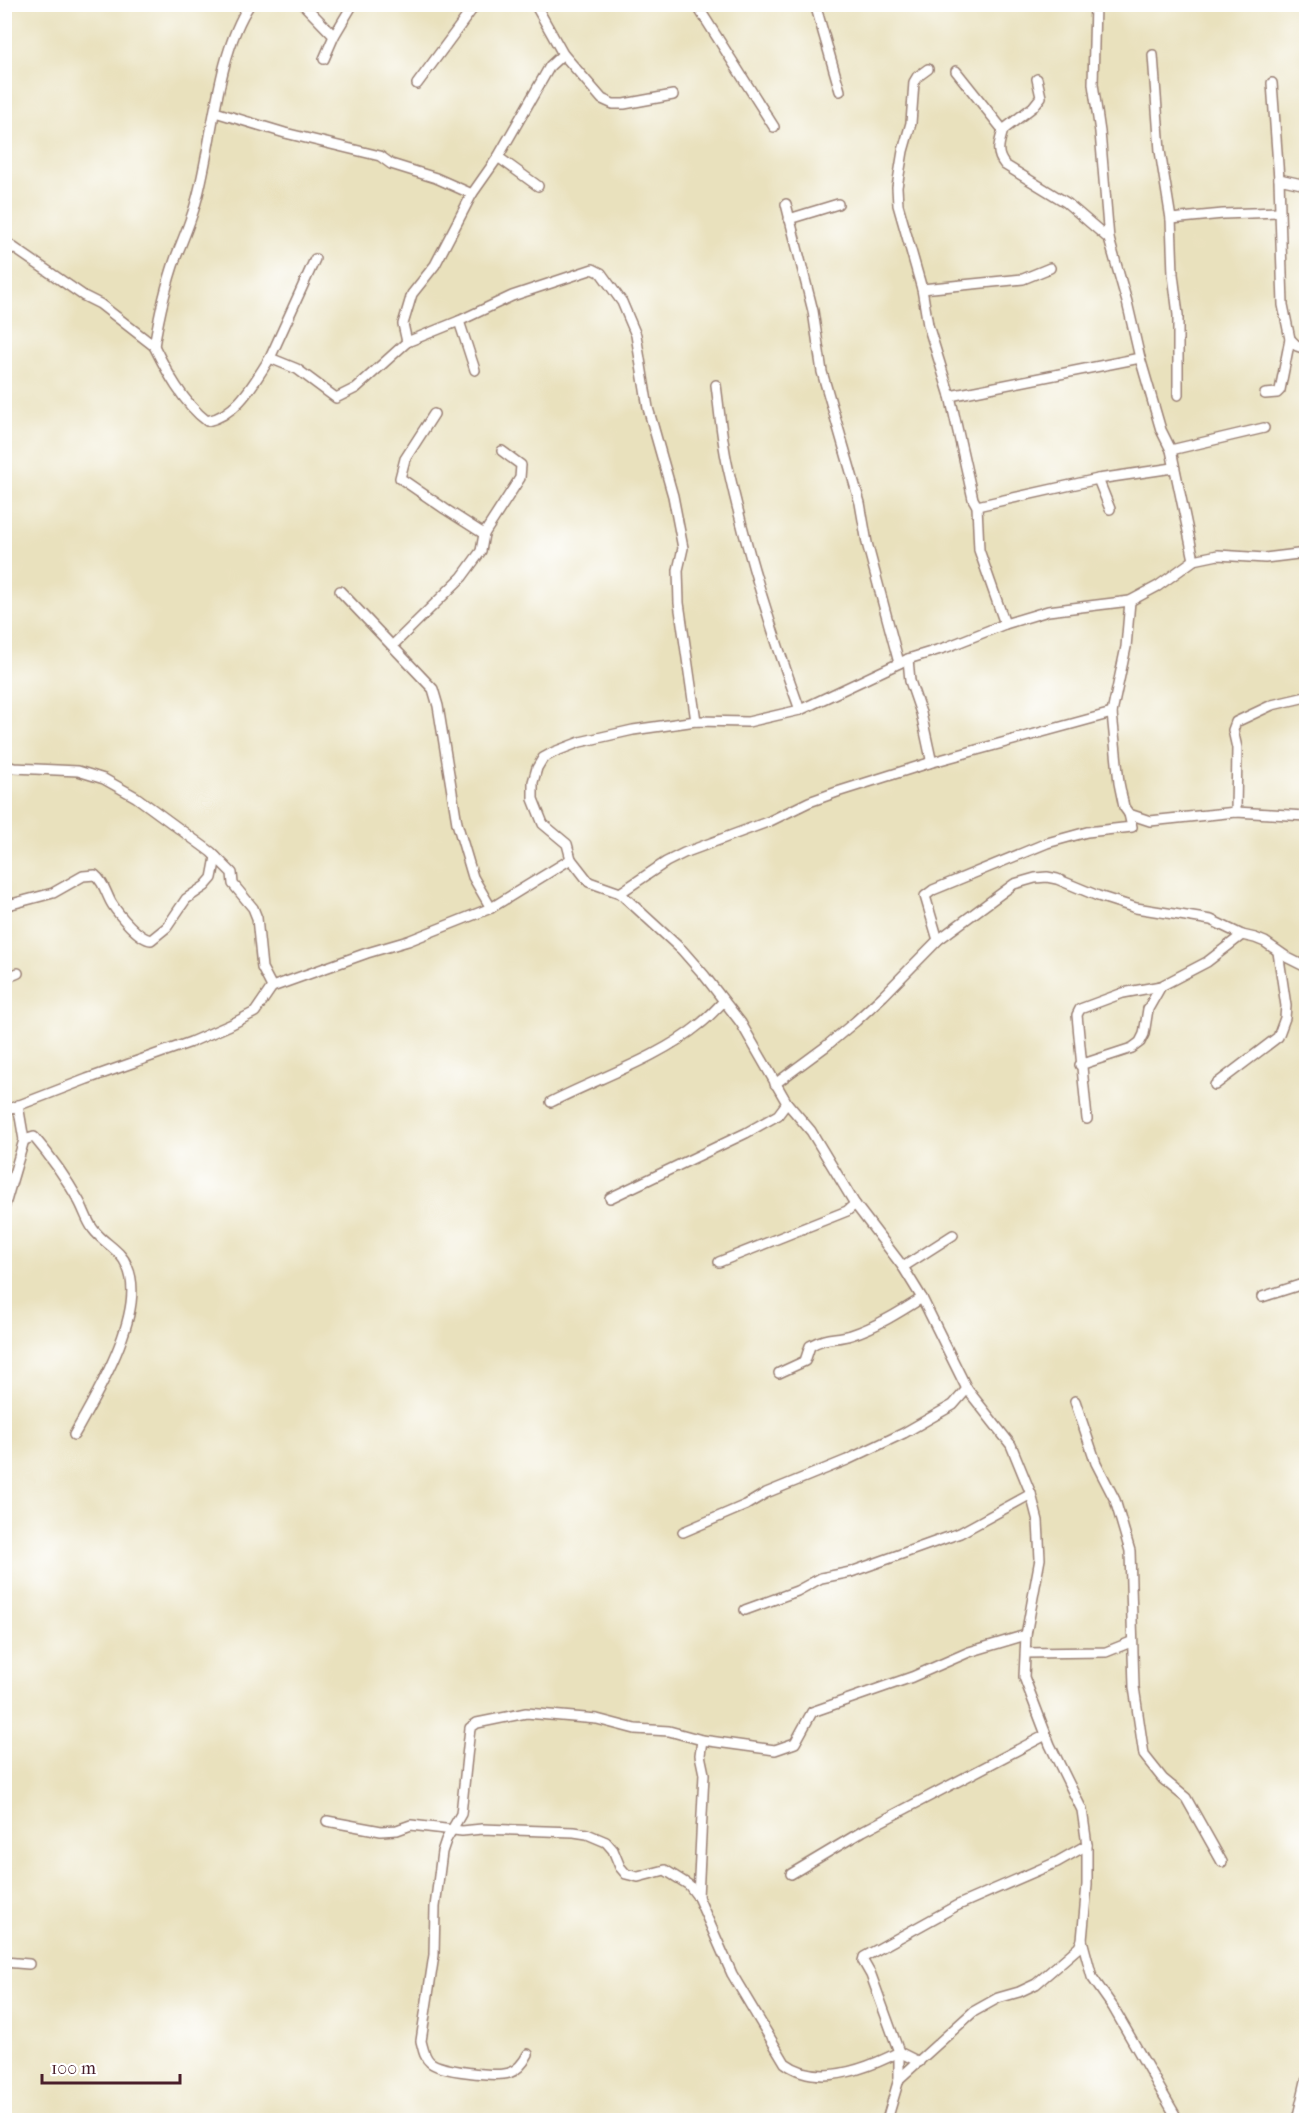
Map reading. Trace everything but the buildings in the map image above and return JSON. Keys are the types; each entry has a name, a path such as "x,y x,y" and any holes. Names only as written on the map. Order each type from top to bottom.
{"street":[{"path":"154,346 159,317 173,267 186,236 197,199 229,55 250,4"},
{"path":"303,4 334,36"},
{"path":"324,59 334,36 353,4"},
{"path":"417,84 476,4"},
{"path":"535,4 563,54 602,99 613,104 624,104 674,95"},
{"path":"696,4 716,32 774,127"},
{"path":"815,4 840,91"},
{"path":"1095,4 1093,84 1100,132 1109,238 1161,430 1171,450 1194,560"},
{"path":"407,342 403,324 412,294 435,265 472,194 498,157 550,66 563,54"},
{"path":"1153,55 1160,151 1171,219 1173,274 1178,315 1178,395"},
{"path":"928,69 914,82 911,123 897,187 898,205 922,289 928,325 950,396 973,499 977,506 979,550 1005,624"},
{"path":"956,71 1003,130"},
{"path":"1037,79 1041,97 1033,107 1003,130 998,148 999,158 1005,165 1067,203 1109,238"},
{"path":"1265,394 1277,393 1280,390 1290,339 1283,305 1279,179 1272,83"},
{"path":"215,112 285,133 380,156 391,164 436,178 472,194"},
{"path":"498,157 538,186"},
{"path":"1279,179 1305,183"},
{"path":"786,204 813,311 822,372 860,503 867,543 921,713 931,759 929,763"},
{"path":"789,219 838,204"},
{"path":"1171,219 1279,212"},
{"path":"4,241 84,296 100,304 154,346 175,383 199,415 207,421 226,414 238,403 270,358 315,259"},
{"path":"922,289 1023,279 1050,268"},
{"path":"270,358 297,369 336,398 356,388 407,342 512,296 593,269 601,273 622,302 636,335 648,408 668,475 683,548 678,570 679,603 696,721"},
{"path":"459,321 476,370"},
{"path":"1290,339 1297,346 1306,349"},
{"path":"950,396 1140,358"},
{"path":"716,385 728,470 774,639 800,710"},
{"path":"434,414 405,459 400,478 483,534"},
{"path":"1171,450 1264,428"},
{"path":"393,645 462,577 481,551 483,534 520,478 521,465 502,451"},
{"path":"977,506 1098,479 1173,468"},
{"path":"1098,479 1110,509"},
{"path":"898,2079 973,2012 998,1998 1036,1984 1079,1947 1082,1940 1087,1885 1087,1845 1082,1810 1046,1735 1024,1677 1026,1635 1040,1559 1038,1521 1031,1494 1011,1445 967,1389 922,1298 903,1267 855,1204 811,1131 787,1103 741,1023 682,950 620,893 588,882 571,859 567,844 543,824 533,799 533,782 543,758 579,742 633,730 696,721 748,722 800,710 903,661 1005,624 1048,611 1130,601 1158,586 1194,560 1218,555 1265,558 1306,553"},
{"path":"340,591 433,689 438,706 457,823 473,877 492,908"},
{"path":"938,940 925,896 933,890 1047,843 1087,832 1132,827 1129,814 1124,807 1119,783 1112,713 1126,647 1130,601"},
{"path":"1236,812 1237,748 1233,730 1236,722 1272,705 1306,698"},
{"path":"620,893 666,862 684,853 770,821 809,802 929,763 1112,713"},
{"path":"4,765 14,768 78,771 105,779 136,797 216,857 232,873 233,884 253,908 257,918 262,968 272,987"},
{"path":"1129,814 1149,821 1236,812 1306,816"},
{"path":"4,906 53,893 83,876 95,875 100,879 118,912 142,938 151,940 167,927 186,899 205,886 212,878 216,857"},
{"path":"4,1111 191,1042 230,1025 255,1012 272,987 327,966 408,941 492,908 571,859"},
{"path":"775,1084 825,1047 870,1008 938,940 1014,884 1047,877 1136,908 1211,920 1242,935 1255,938 1306,968"},
{"path":"1088,1119 1080,1065 1077,1015 1080,1009 1123,993 1161,986 1207,962 1242,935"},
{"path":"1215,1085 1278,1037 1285,1018 1286,1006 1278,952"},
{"path":"4,979 18,973"},
{"path":"1080,1065 1132,1048 1140,1042 1144,1034 1148,1009 1161,986"},
{"path":"551,1102 611,1075 673,1042 700,1024 724,1001"},
{"path":"610,1198 746,1133 778,1115 787,1103"},
{"path":"4,1208 24,1140 18,1105"},
{"path":"24,1140 34,1137 80,1202 93,1229 123,1257 128,1267 133,1291 123,1334 103,1384 74,1435"},
{"path":"719,1262 847,1211 855,1204"},
{"path":"903,1267 953,1235"},
{"path":"1262,1297 1306,1283"},
{"path":"779,1373 805,1361 810,1346 822,1339 850,1336 897,1314 922,1298"},
{"path":"683,1532 903,1433 953,1405 967,1389"},
{"path":"1075,1401 1096,1463 1115,1500 1130,1551 1134,1687 1144,1755 1163,1779 1186,1798 1222,1862"},
{"path":"745,1610 797,1591 821,1578 851,1572 960,1533 1031,1494"},
{"path":"528,2054 523,2065 508,2073 493,2074 444,2069 430,2063 423,2053 422,2041 434,1955 435,1907 441,1863 446,1840 461,1814 470,1728 477,1723 526,1713 597,1719 635,1729 669,1731 702,1740 775,1750 795,1743 812,1712 912,1677 969,1652 1026,1635"},
{"path":"1026,1653 1106,1652 1131,1642"},
{"path":"791,1874 864,1831 1046,1735"},
{"path":"698,1897 704,1774 700,1755 702,1740"},
{"path":"327,1821 381,1831 397,1830 411,1825 453,1829 555,1831 587,1834 606,1842 626,1874 638,1877 665,1870 670,1871 689,1885 698,1897 732,1974 785,2063 799,2072 834,2075 879,2063 899,2052"},
{"path":"887,2121 898,2079 899,2052 871,1975 864,1967 862,1961 864,1957 956,1906 1057,1862 1087,1845"},
{"path":"1082,1940 1092,1977 1113,2007 1178,2121"},
{"path":"4,1962 29,1964"},
{"path":"899,2052 919,2062"},
{"path":"1297,2121 1306,2081"}]}
